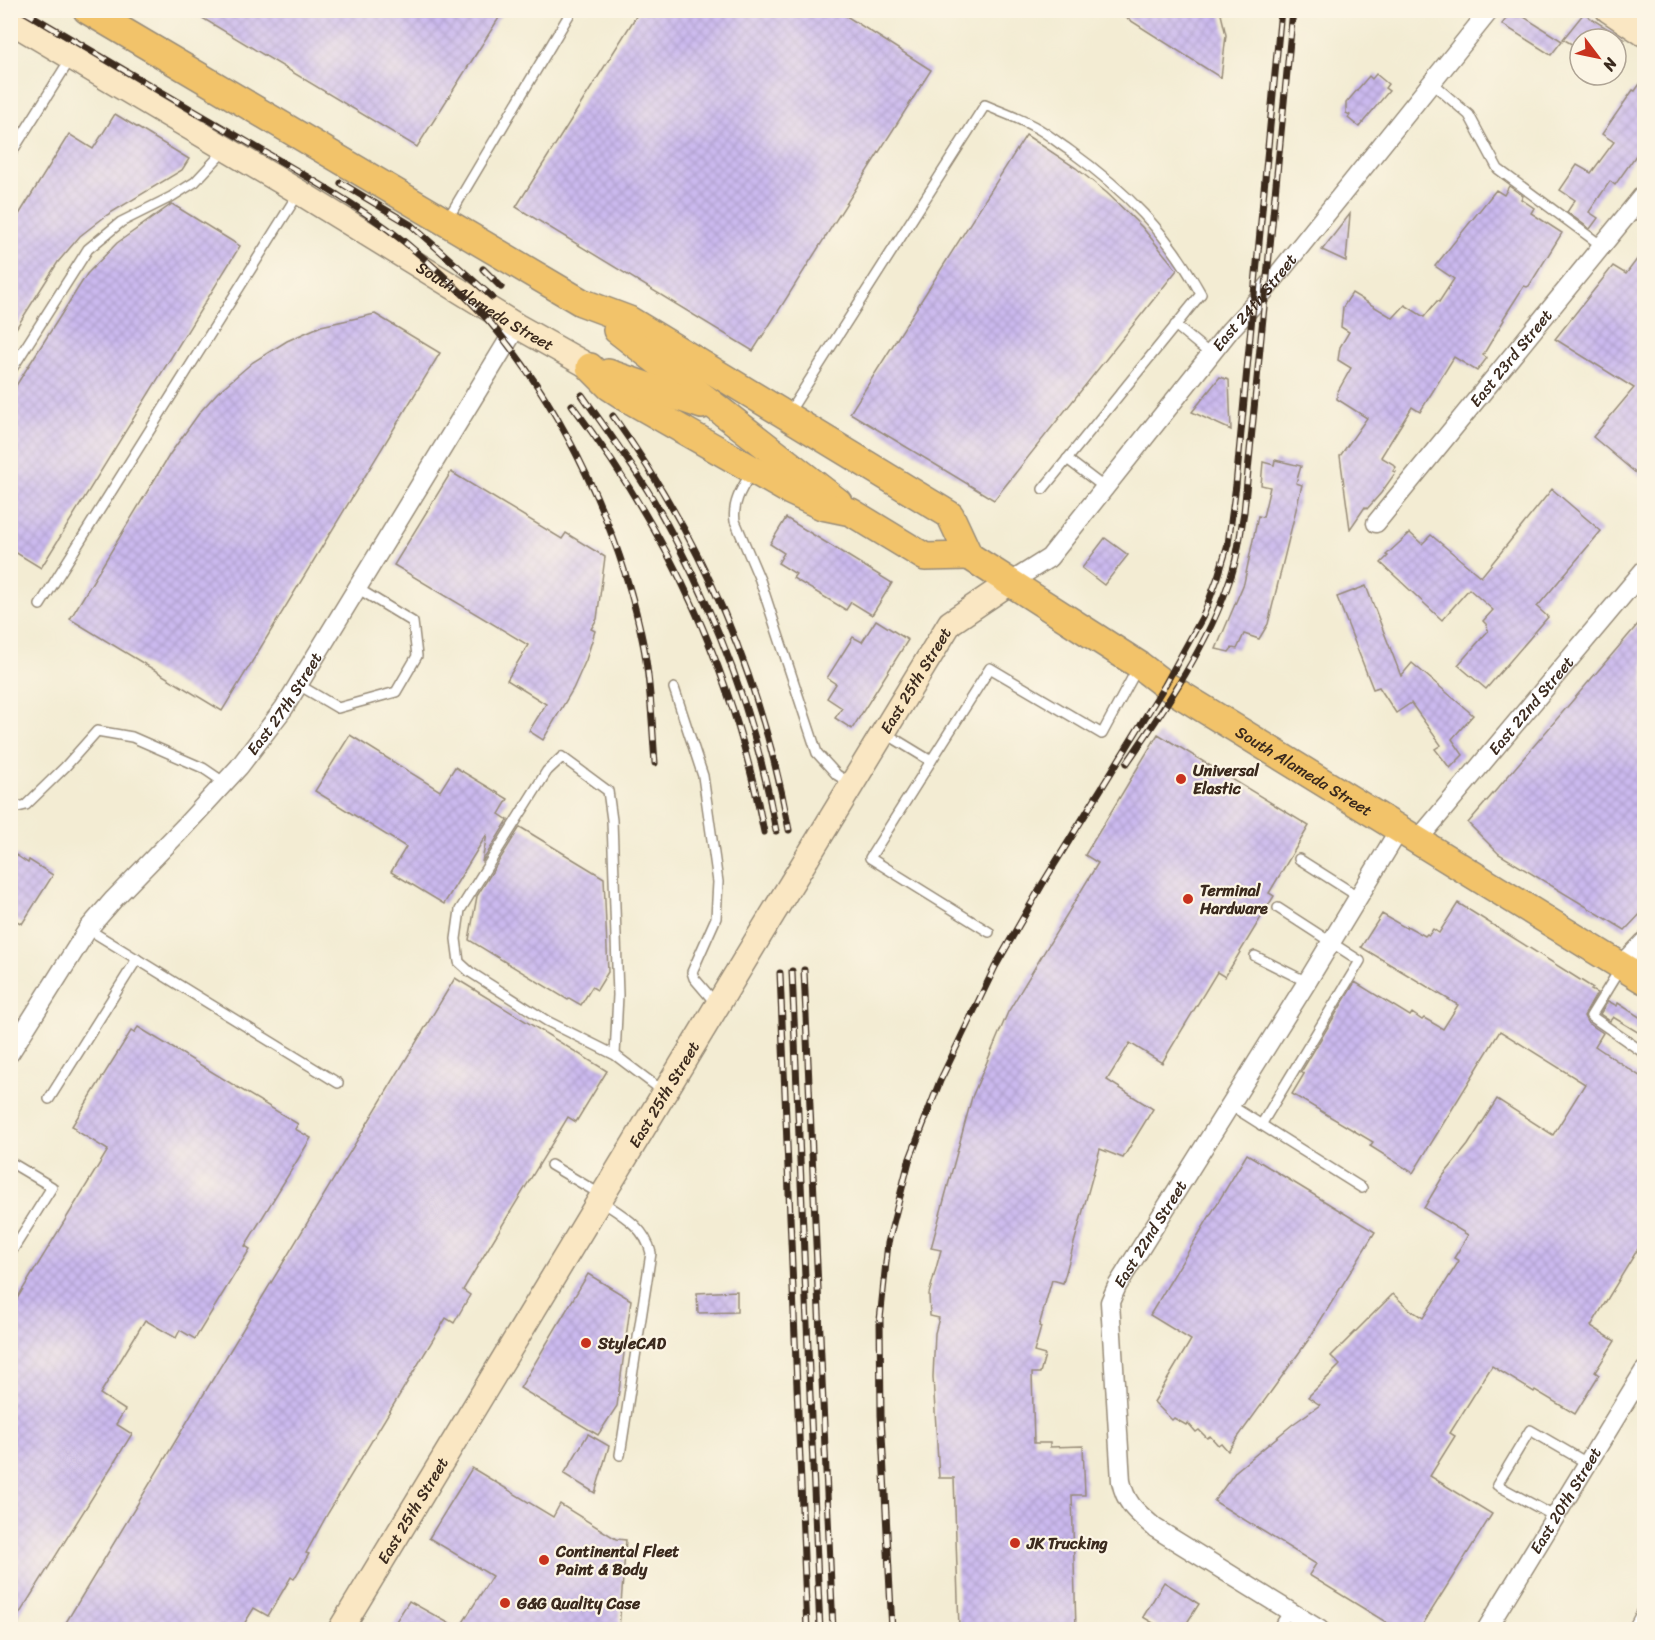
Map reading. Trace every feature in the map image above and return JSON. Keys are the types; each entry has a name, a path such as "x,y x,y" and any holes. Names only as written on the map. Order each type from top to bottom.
{"main road":[{"path":"87,10 115,22 581,302 851,512"},
{"path":"581,302 629,320 950,515 969,556"},
{"path":"590,367 848,452"},
{"name":"South Alameda Street","path":"590,367 616,391 805,499 822,506 851,512 925,557 969,556 1139,665 1166,685 1644,980"}],"street":[{"name":"East 24th Street","path":"1009,583 1049,558 1210,354 1254,304 1490,10"},
{"path":"1608,10 1644,34"},
{"name":"South Alameda Street","path":"10,21 299,192 517,326 590,367"},
{"name":"East 23rd Street","path":"1376,523 1644,194"},
{"name":"East 27th Street","path":"10,1053 88,929 225,783 263,738 298,685 517,326"},
{"name":"East 22nd Street","path":"1289,1611 1155,1528 1135,1511 1124,1497 1121,1481 1110,1302 1117,1286 1359,897 1408,835 1644,570"},
{"name":"East 25th Street","path":"340,1629 950,622 1009,583"},
{"path":"1622,965 1644,942"},
{"name":"East 20th Street","path":"1486,1629 1644,1371"},
{"path":"1289,1611 1320,1629"}],"lane":[{"path":"446,222 573,10"},
{"path":"10,155 72,56"},
{"path":"1432,83 1469,115 1498,169 1602,246"},
{"path":"786,416 985,105 1035,127 1083,160 1118,189 1162,233 1183,262 1201,294 1043,489"},
{"path":"10,372 88,249 121,222 195,182 227,149"},
{"path":"40,605 299,192"},
{"path":"1176,325 1210,354"},
{"path":"1067,459 1105,488"},
{"path":"753,471 741,489 734,511 735,521 760,580 817,753 837,775 852,784"},
{"path":"298,685 338,708 396,692 417,656 413,622 357,588"},
{"path":"989,932 870,858 990,668 1102,734 1139,665"},
{"path":"674,688 703,776 718,882 716,918 692,972 694,978 718,1006"},
{"path":"10,810 26,805 65,768 97,731 132,737 203,768 225,783"},
{"path":"884,732 931,760"},
{"path":"615,1055 618,995 612,820 608,791 562,757 547,771 460,910 456,939 459,962 470,972 548,1021 615,1055 666,1094"},
{"path":"1299,859 1359,897"},
{"path":"1261,1125 1360,961 1278,908"},
{"path":"88,929 338,1083"},
{"path":"1255,956 1306,982"},
{"path":"49,1099 137,959"},
{"path":"1622,965 1591,1017 1644,1053"},
{"path":"1230,1105 1362,1188"},
{"path":"10,1162 52,1187 10,1254"},
{"path":"551,1165 601,1197 642,1231 651,1252 620,1455"},
{"path":"1554,1516 1497,1485 1530,1430 1587,1463"},
{"path":"1632,1629 1644,1608"},
{"path":"1277,1629 1289,1611"}],"building":[{"path":"189,10 504,10 417,147"},
{"path":"640,10 837,10 931,70 753,351 516,207"},
{"path":"1114,10 1220,10 1226,35 1221,78"},
{"path":"1513,10 1562,41 1551,55 1502,24"},
{"path":"1584,13 1605,27 1573,27"},
{"path":"1568,33 1568,42 1563,39"},
{"path":"1376,74 1388,84 1385,88 1389,91 1359,127 1348,118 1350,115 1346,113 1346,103 1369,76 1372,79"},
{"path":"1644,78 1644,155 1639,151 1615,185 1610,181 1589,212 1598,218 1590,229 1567,212 1575,200 1560,190 1577,165 1591,173 1614,142 1602,134"},
{"path":"115,114 189,159 182,170 107,215 80,236 58,262 10,338 10,229 69,134 93,149"},
{"path":"1026,135 1076,168 1107,193 1142,227 1177,270 994,500 850,413"},
{"path":"1509,186 1523,196 1521,199 1534,208 1531,213 1562,233 1529,286 1524,286 1503,319 1483,355 1487,358 1477,371 1454,357 1420,412 1412,407 1381,457 1396,467 1393,471 1396,472 1367,509 1365,507 1350,529 1340,456 1367,418 1337,399 1337,393 1351,368 1338,360 1340,347 1349,332 1341,327 1343,307 1352,293 1393,318 1405,305 1424,317 1437,301 1439,302 1454,279 1435,266 1496,190 1504,195"},
{"path":"172,204 240,246 41,568 10,549 10,395 87,274 117,243"},
{"path":"1350,214 1346,261 1322,250"},
{"path":"1644,250 1644,480 1593,437 1634,388 1555,339 1613,266 1626,274"},
{"path":"375,314 440,353 222,711 70,619 170,454 200,412 218,392 253,362 287,341 321,326"},
{"path":"1220,377 1229,380 1231,430 1192,412"},
{"path":"1275,460 1301,466 1296,483 1302,485 1268,624 1259,639 1244,634 1237,649 1232,648 1229,652 1216,649 1244,583 1258,516 1263,517 1270,487 1261,485 1263,462 1274,465"},
{"path":"451,472 562,539 566,533 605,557 597,619 591,629 595,631 586,660 573,689 543,740 529,731 546,704 507,680 528,645 394,565"},
{"path":"1552,489 1601,531 1537,607 1548,617 1486,689 1458,665 1488,631 1483,621 1493,610 1469,589 1442,620 1381,563 1388,556 1386,555 1410,533 1422,544 1431,535 1481,577"},
{"path":"786,518 892,583 872,615 851,602 846,610 793,578 796,574 778,563 784,553 770,544"},
{"path":"1105,538 1128,555 1104,585 1082,568"},
{"path":"1366,586 1401,676 1412,663 1473,715 1452,739 1463,755 1450,768 1435,749 1441,745 1411,703 1396,713 1379,687 1373,689 1337,597"},
{"path":"1644,617 1644,910 1625,930 1499,854 1468,823"},
{"path":"876,620 908,640 852,729 835,718 842,708 827,698 836,684 827,678 853,637 862,642"},
{"path":"1158,734 1309,826 1269,893 1274,896 1225,977 1217,972 1162,1063 1130,1043 1107,1080 1153,1109 1123,1158 1100,1149 1063,1283 1052,1280 1034,1352 1045,1355 1040,1373 1032,1373 1034,1443 1050,1443 1050,1447 1083,1446 1085,1495 1072,1495 1076,1629 959,1629 954,1478 939,1478 933,1377 935,1333 939,1318 930,1316 929,1294 941,1250 931,1248 972,1097 1008,1012 1098,863 1085,855"},
{"path":"350,735 440,791 455,767 508,799 499,814 508,820 482,862 487,834 444,904 391,872 406,847 315,791"},
{"path":"520,827 604,878 608,972 597,990 592,987 581,1005 569,998 568,1000 469,940 477,896"},
{"path":"16,855 53,875 22,924 10,917 10,864"},
{"path":"1458,903 1593,988 1591,990 1597,993 1584,1016 1587,1022 1603,1033 1595,1046 1644,1079 1644,1251 1639,1247 1591,1326 1615,1341 1595,1372 1599,1375 1575,1414 1492,1366 1450,1433 1455,1436 1430,1476 1492,1514 1420,1629 1397,1629 1309,1575 1316,1564 1214,1501 1236,1471 1320,1405 1308,1397 1340,1365 1331,1356 1393,1294 1423,1318 1459,1261 1454,1258 1468,1235 1424,1208 1443,1176 1468,1145 1497,1099 1553,1135 1585,1084 1500,1031 1413,1173 1370,1146 1373,1142 1292,1094 1304,1074 1301,1072 1355,982 1410,1016 1412,1013 1443,1029 1458,1005 1361,947 1382,914 1425,936 1429,935 1433,929 1439,933"},
{"path":"455,978 607,1071 576,1122 568,1117 463,1290 470,1295 454,1323 446,1318 328,1513 306,1553 309,1554 294,1579 291,1577 268,1616 254,1608 241,1629 62,1629"},
{"path":"1608,1001 1617,1006 1618,1003 1644,1020 1644,1036 1613,1017 1610,1021 1600,1014"},
{"path":"138,1027 298,1124 295,1129 311,1138 245,1246 250,1249 195,1339 180,1330 176,1338 145,1320 100,1394 125,1410 116,1424 132,1434 10,1629 10,1310 108,1150 72,1126 131,1031 134,1033"},
{"path":"1247,1154 1375,1232 1309,1339 1228,1451 1210,1436 1207,1438 1199,1430 1196,1432 1188,1423 1186,1425 1174,1418 1172,1420 1154,1402 1191,1340 1150,1315"},
{"name":"StyleCAD","path":"588,1274 631,1300 617,1406 598,1435 520,1388"},
{"path":"737,1291 737,1312 698,1313 697,1293"},
{"path":"588,1434 609,1446 595,1493 564,1474"},
{"name":"Continental Fleet Paint & Body","path":"472,1468 553,1517 560,1504 616,1539 626,1540 619,1629 459,1629 492,1576 429,1538"},
{"path":"1164,1582 1199,1604 1183,1629 1163,1629 1143,1617"},
{"path":"409,1601 459,1629 391,1629"}],"railway":[{"path":"22,10 359,209 420,255 488,320 516,355 565,432 605,517 621,561 644,648 650,691 655,763"},
{"path":"892,1630 881,1415 880,1320 888,1243 909,1161 940,1081 995,967 1043,883 1165,685 1203,616 1218,577 1228,544 1236,485 1281,10"},
{"path":"1127,763 1171,697 1198,651 1221,604 1237,554 1244,512 1293,10"},
{"path":"341,183 411,225 492,297"},
{"path":"483,269 501,287"},
{"path":"582,395 649,493 698,585 745,705 768,789 776,831"},
{"path":"572,405 639,504 694,607 735,716 764,832"},
{"path":"613,416 674,511 701,561 724,613 763,719 789,830"},
{"path":"804,970 833,1630"},
{"path":"792,971 820,1630"},
{"path":"780,973 807,1630"}],"place":[{"name":"Universal Elastic","path":"1181,779"},
{"name":"Terminal Hardware","path":"1188,899"},
{"name":"StyleCAD","path":"586,1343"},
{"name":"JK Trucking","path":"1015,1543"},
{"name":"Continental Fleet Paint & Body","path":"544,1560"},
{"name":"G&G Quality Case","path":"505,1603"}]}
